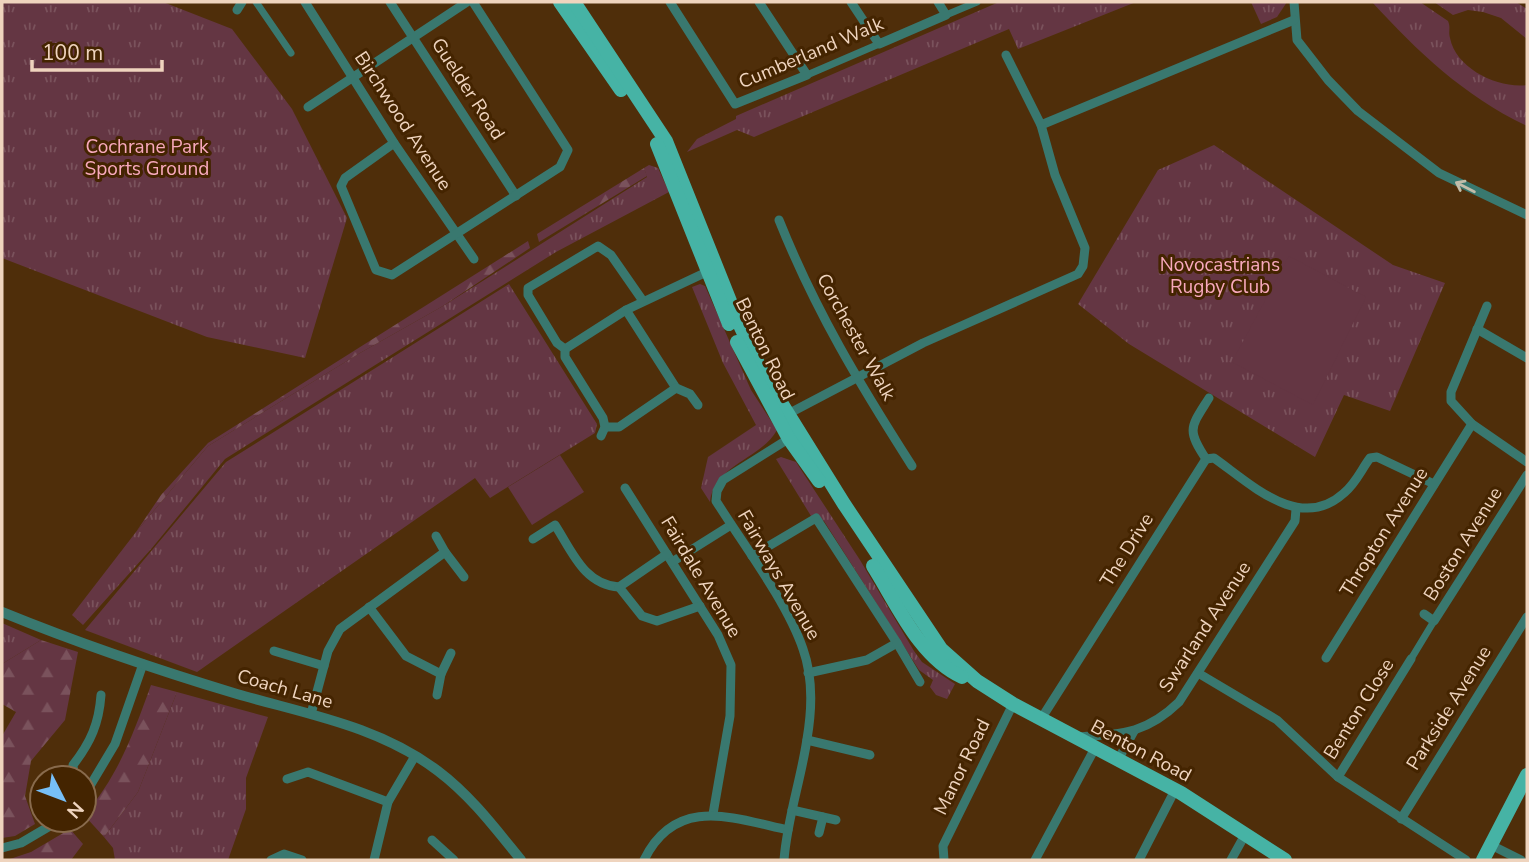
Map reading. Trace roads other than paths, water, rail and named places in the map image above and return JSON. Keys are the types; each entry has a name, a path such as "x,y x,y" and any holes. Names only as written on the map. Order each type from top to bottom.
{"main road":[{"name":"Benton Road","path":"560,2 658,146 750,348 794,436 941,649 977,681 1013,704 1175,790 1285,860"},
{"name":"Benton Road","path":"574,2 666,141 713,269"},
{"path":"1483,860 1527,775"}],"street":[{"path":"256,2 290,53"},
{"name":"Birchwood Avenue","path":"305,2 394,143 474,259"},
{"name":"Guelder Road","path":"390,2 516,196"},
{"path":"308,107 467,2"},
{"path":"394,143 345,178 341,186 376,270 392,275 560,167 568,150 472,2"},
{"name":"Cumberland Walk","path":"670,2 736,104 977,2"},
{"path":"759,2 807,75"},
{"path":"852,2 880,44"},
{"path":"938,2 946,15"},
{"path":"1294,2 1297,40 1305,53 1328,80 1381,131 1439,173 1527,215"},
{"path":"1041,125 1294,20"},
{"path":"783,417 855,377 1078,274 1083,266 1085,248 1055,174 1041,125 1006,55"},
{"name":"Corchester Walk","path":"779,220 807,288 855,377 912,466"},
{"path":"565,349 557,343 528,295 531,285 598,246 611,255 643,300"},
{"path":"565,349 643,300 713,269"},
{"path":"1487,306 1451,392 1451,401 1472,424 1527,462"},
{"path":"626,310 676,388 690,394 698,405"},
{"path":"1477,329 1527,358"},
{"path":"565,349 565,357 603,418 603,432 619,427 676,388"},
{"path":"1209,398 1191,426 1192,439 1206,459 1214,458 1282,504 1296,509 1334,501 1357,480 1370,458 1377,457 1434,485"},
{"name":"Thropton Avenue","path":"1326,658 1472,424"},
{"name":"Fairways Avenue","path":"783,860 807,740 811,708 808,673 798,637 752,556 716,501 717,491 723,480 794,436"},
{"name":"The Drive","path":"1041,719 1206,459"},
{"name":"Boston Avenue","path":"1424,614 1434,621 1527,475"},
{"name":"Fairdale Avenue","path":"625,488 700,606 731,664 730,716 713,814"},
{"name":"Swarland Avenue","path":"1074,737 1134,732 1162,719 1179,702 1295,521 1296,509"},
{"path":"752,556 816,518 920,682"},
{"path":"533,539 555,525 592,580 606,586 619,587 731,525"},
{"path":"436,536 464,577"},
{"path":"311,714 324,666 340,629 445,552"},
{"path":"619,587 642,616 657,621 700,606"},
{"path":"369,607 406,656 441,674"},
{"name":"Coach Lane","path":"2,612 143,664 380,736 438,771 472,801 521,860"},
{"name":"Parkside Avenue","path":"1401,819 1527,617"},
{"path":"1411,659 1434,621"},
{"path":"808,673 867,660 897,643"},
{"path":"274,651 324,666"},
{"path":"436,695 441,674 451,653"},
{"name":"Benton Close","path":"1338,777 1411,659"},
{"path":"98,769 115,744 143,664"},
{"path":"1198,673 1277,720 1338,777 1466,860"},
{"path":"74,764 87,747 99,721 101,695"},
{"name":"Manor Road","path":"944,860 943,846 1013,704"},
{"path":"1118,760 1134,732"},
{"path":"807,740 870,755"},
{"path":"1035,860 1095,748"},
{"path":"374,860 388,802 415,756"},
{"path":"287,779 308,772 388,802"},
{"path":"1139,860 1175,790"},
{"path":"792,810 836,820"},
{"path":"644,860 649,850 675,825 713,814 788,830"},
{"path":"819,833 823,817"},
{"path":"1231,860 1246,833"},
{"path":"2,848 21,843 36,834"},
{"path":"432,839 454,860"},
{"path":"1490,845 1521,860"},
{"path":"271,860 284,854 302,860"}],"park label":[{"name":"Cochrane Park Sports Ground","path":"147,158"},
{"name":"Novocastrians Rugby Club","path":"1220,276"}]}
